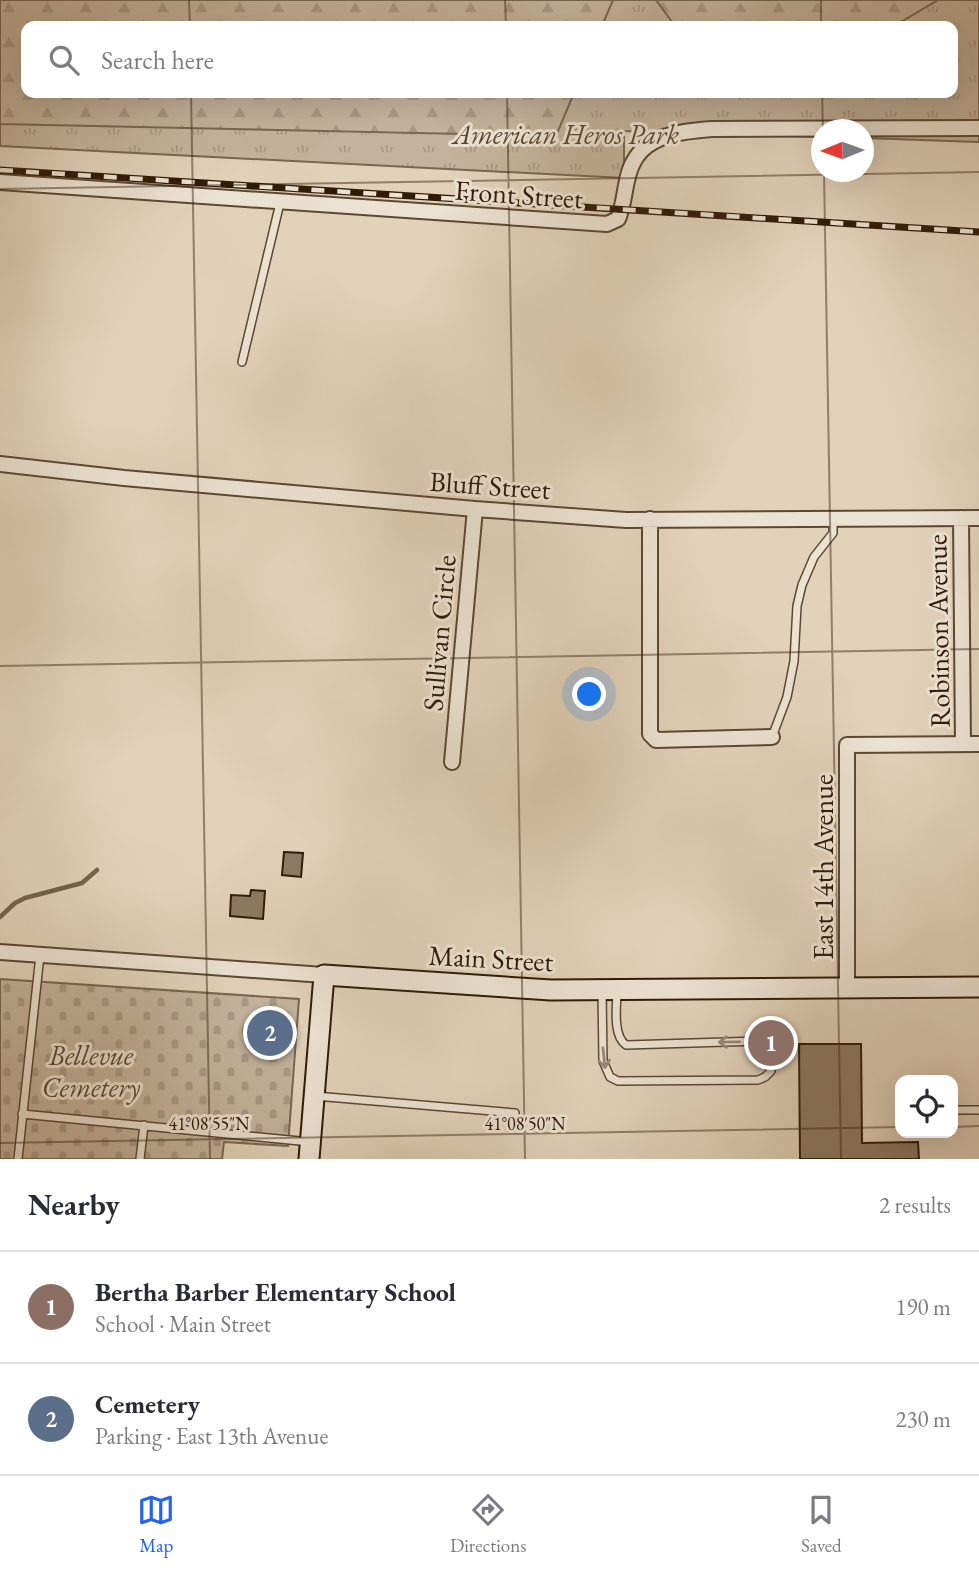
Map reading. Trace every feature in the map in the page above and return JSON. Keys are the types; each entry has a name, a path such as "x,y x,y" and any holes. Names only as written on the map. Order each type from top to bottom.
{"street":[{"name":"Front Street","path":"0,182 607,224 618,219 633,162 638,155 662,138 682,131 979,128"},
{"name":"Bluff Street","path":"0,464 124,478 626,520 979,518"},
{"name":"Sullivan Circle","path":"452,762 475,509"},
{"name":"Robinson Avenue","path":"961,518 964,744"},
{"path":"650,519 650,734 656,740 772,737"},
{"path":"964,744 979,744"},
{"name":"East 14th Avenue","path":"848,988 847,745 964,744"},
{"name":"Main Street","path":"0,952 514,989 979,987"},
{"path":"309,1150 324,975"}],"lane":[{"path":"242,362 280,203"},
{"path":"772,737 787,697 794,661 797,606 802,585 814,557 833,533 833,518"},
{"path":"18,1159 40,955"},
{"path":"610,990 618,1035 626,1045 759,1041 767,1045 772,1052 771,1071 758,1080 618,1081 610,1077 603,1061 610,990"},
{"path":"314,1096 515,1113"},
{"path":"958,1111 979,1110"},
{"path":"22,1114 144,1125 309,1150"},
{"path":"140,1159 144,1125"}],"green space":[{"name":"American Heros Park","path":"0,0 979,0 979,142 874,138 874,119 811,119 811,137 624,131 624,178 0,146"},
{"path":"0,0 613,0 604,21 21,21 21,98 572,98 556,136 0,124"},
{"path":"656,0 938,0 902,21 671,21"},
{"name":"Bellevue Cemetery","path":"0,979 299,999 288,1146 224,1142 222,1159 0,1159"}],"building":[{"path":"284,852 303,853 301,877 282,875"},
{"path":"251,890 265,891 263,919 230,916 231,895 250,896"},
{"path":"799,1044 861,1044 862,1143 918,1142 919,1159 800,1159"}],"waterway":[{"path":"0,917 25,898 82,883 97,870"}],"railway":[{"path":"0,170 979,232"}],"place":[{"name":"Cemetery","path":"270,1033"},
{"name":"Bertha Barber Elementary School","path":"771,1043"}]}
